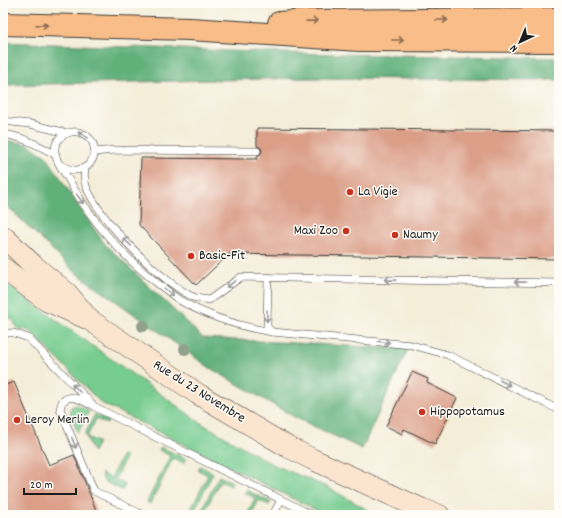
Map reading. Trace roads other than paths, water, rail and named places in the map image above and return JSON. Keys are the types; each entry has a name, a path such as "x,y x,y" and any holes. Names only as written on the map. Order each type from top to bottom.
{"highway":[{"path":"190,29 307,21 559,19"},
{"path":"3,24 190,29 359,40 559,41"}],"main road":[{"name":"Rue du 23 Novembre","path":"3,236 34,266 67,293 90,320"},
{"name":"Rue du 23 Novembre","path":"3,268 47,301 90,320 198,394 288,447 422,509 439,515"},
{"name":"Rue du 23 Novembre","path":"312,459 400,515"}],"lane":[{"path":"3,121 30,124 67,133"},
{"path":"61,165 72,170 79,170 90,164 94,152 91,139 86,135 74,131 62,136 55,147 56,155 61,165 76,193 111,240 135,265 152,280 180,300 206,313 238,324 272,332 412,345 448,354 559,410"},
{"path":"3,134 26,140 56,155"},
{"path":"94,152 115,150 257,151"},
{"path":"85,168 84,176 86,186 97,205 115,230 163,276 192,297 209,300 241,277 559,283"},
{"path":"268,277 267,328 272,332"},
{"path":"3,333 14,333 28,338 95,407"},
{"path":"143,515 94,491 60,409 60,405 65,399 73,397 95,407 312,515"},
{"path":"273,515 281,500"}],"place":[{"name":"La Vigie","path":"350,192"},
{"name":"Maxi Zoo","path":"346,231"},
{"name":"Naumy","path":"395,235"},
{"name":"Basic-Fit","path":"191,256"},
{"name":"Hippopotamus","path":"422,412"},
{"name":"Leroy Merlin","path":"17,420"}]}
